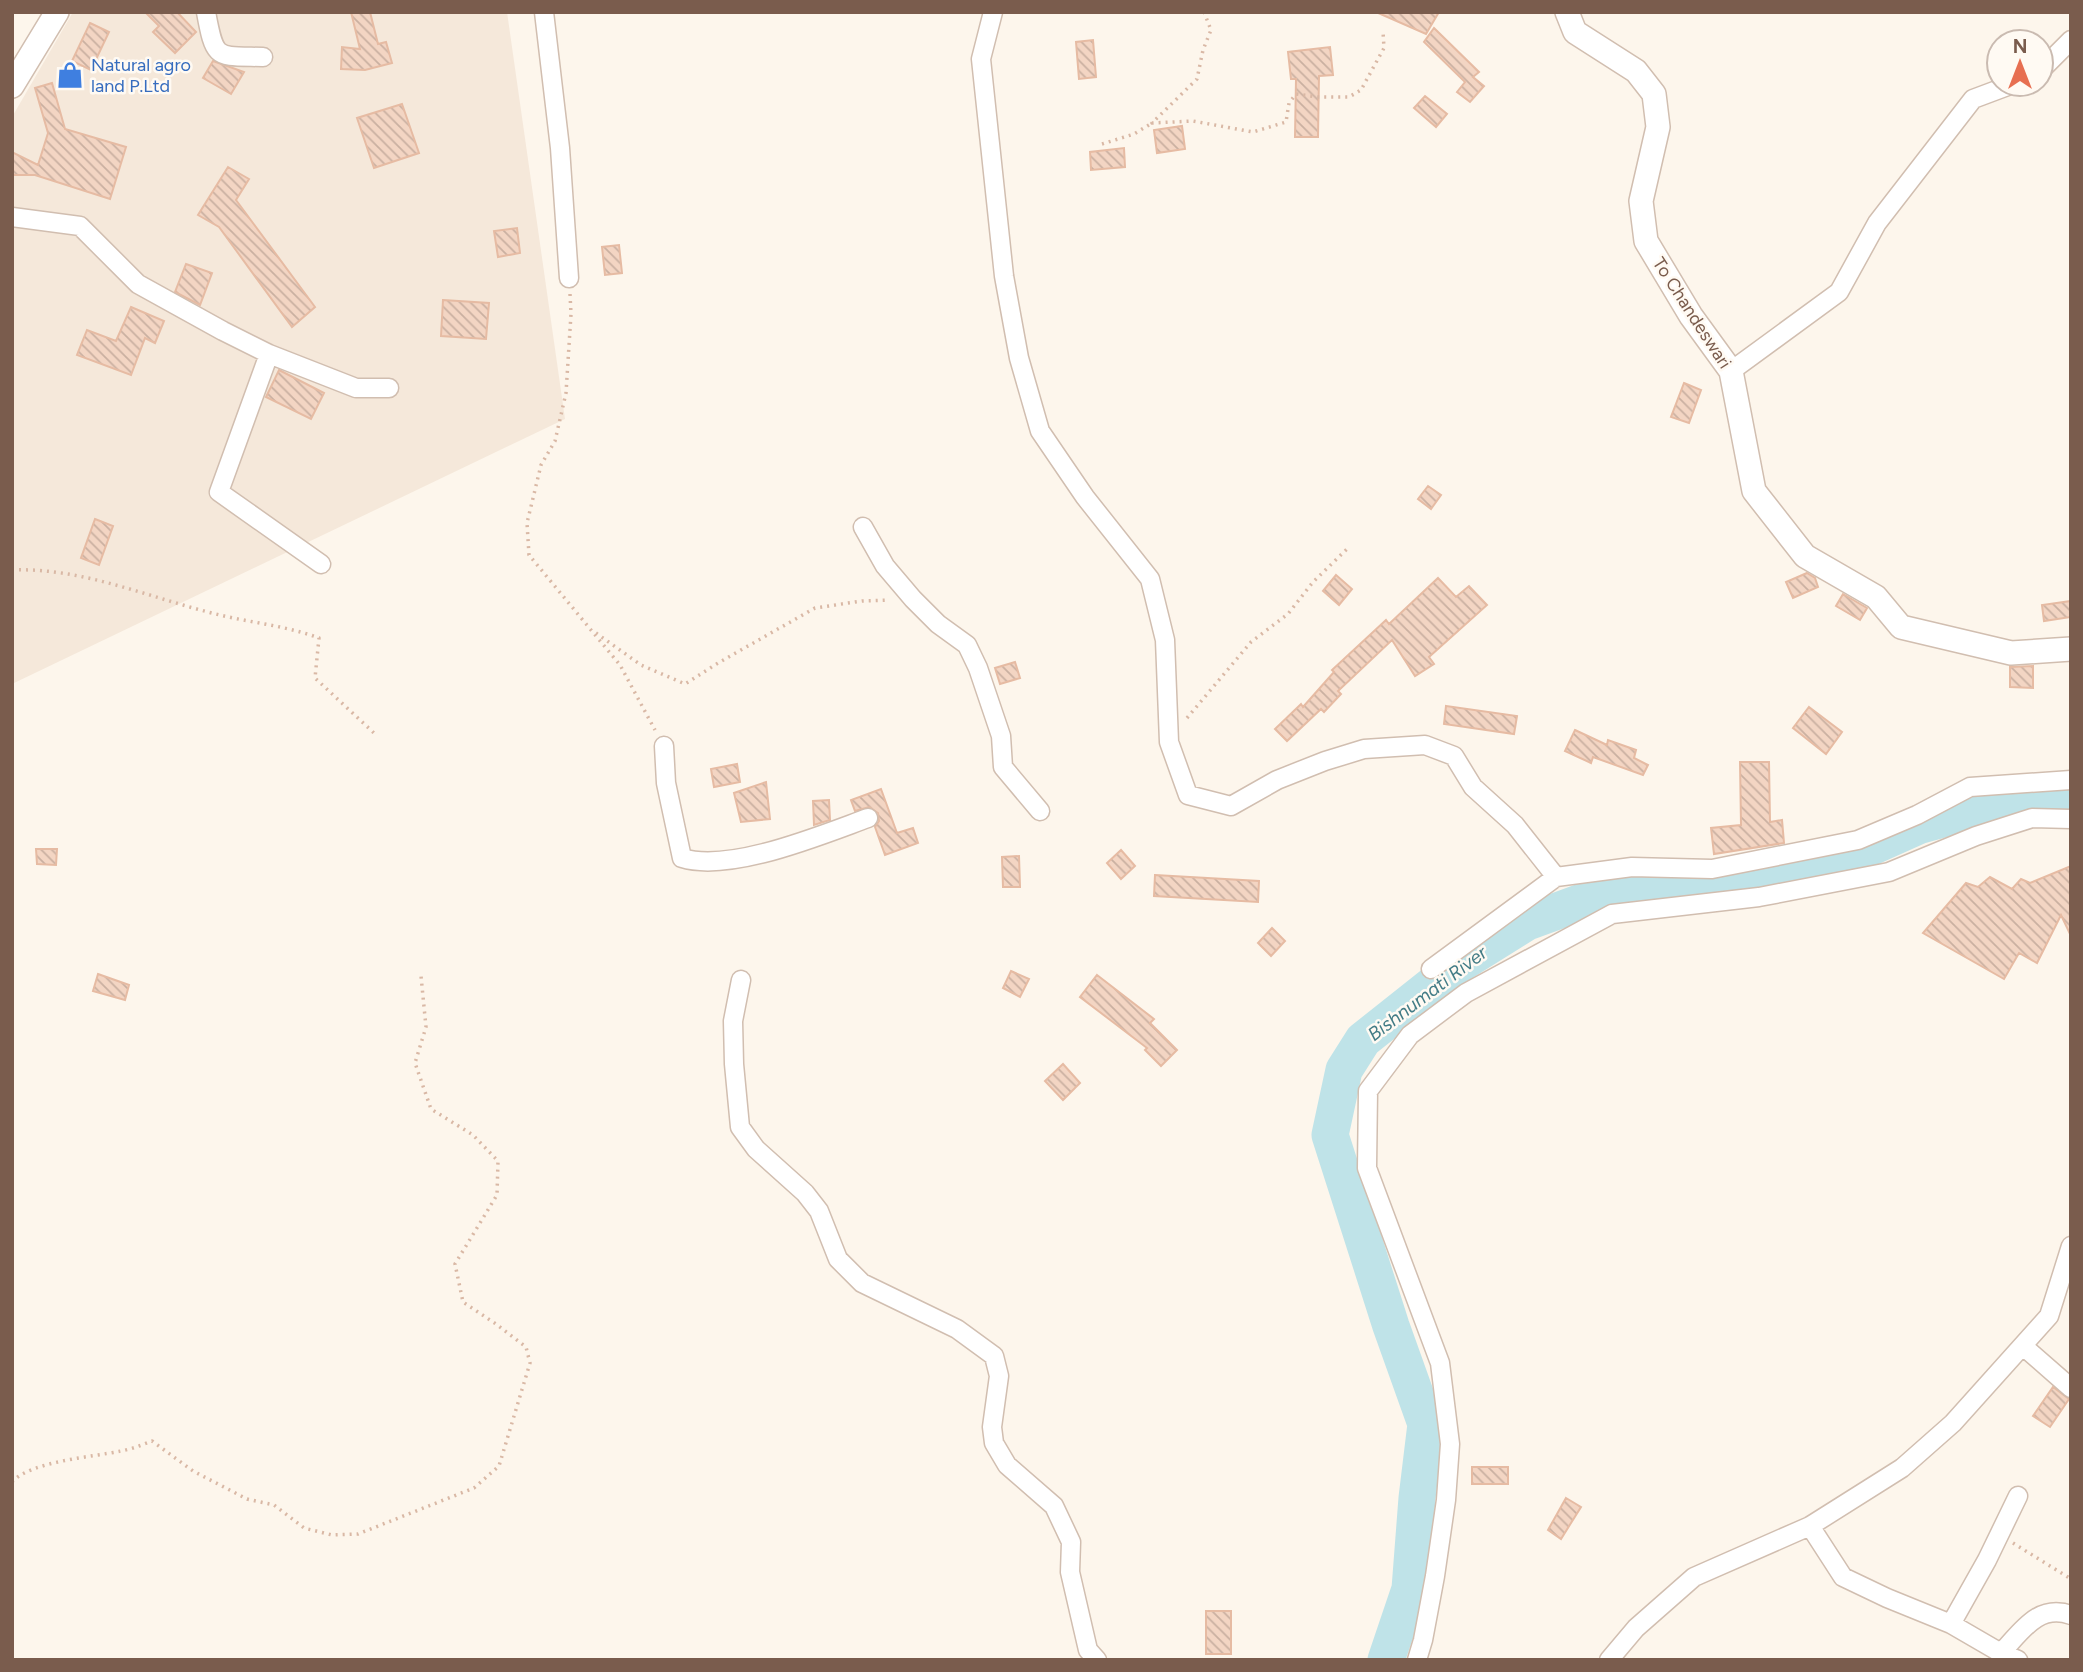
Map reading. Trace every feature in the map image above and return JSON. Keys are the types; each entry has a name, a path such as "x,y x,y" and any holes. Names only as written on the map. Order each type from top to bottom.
{"street":[{"path":"12,86 57,12"},
{"path":"206,12 216,50 223,56 263,57"},
{"path":"544,12 560,148 569,278"},
{"path":"993,12 981,59 1003,276 1019,358 1040,431 1085,497 1150,579 1165,640 1169,742 1188,795 1231,806 1277,780 1338,757 1364,749 1425,745 1454,756 1472,787 1515,825 1556,877"},
{"name":"To Chandeswari","path":"1567,12 1575,32 1636,71 1654,94 1658,127 1641,201 1646,241 1691,316 1731,371 1754,491 1805,556 1876,597 1901,627 2011,653 2071,649"},
{"path":"2055,56 2071,40"},
{"path":"1731,371 1839,292 1877,223 1973,99 1985,94"},
{"path":"12,217 80,226 138,284 269,354 356,388 389,388"},
{"path":"269,354 219,492 321,564"},
{"path":"863,527 885,566 913,599 938,624 967,645 978,668 1001,736 1003,767 1040,811"},
{"path":"664,746 666,783 682,858 695,862 778,850 868,818"},
{"path":"1431,969 1556,877 1632,867 1712,869 1858,840 1917,815 1970,788 2071,780"},
{"path":"1417,1660 1435,1576 1446,1500 1450,1444 1440,1363 1367,1168 1368,1091 1410,1035 1466,993 1612,914 1759,897 1889,872 1976,836 2032,818 2071,818"},
{"path":"741,981 733,1021 740,1127 757,1149 805,1192 819,1211 838,1259 862,1283 957,1329 994,1356 999,1376 992,1427 994,1443 1007,1465 1054,1506 1072,1542 1070,1572 1088,1650 1097,1660"},
{"path":"1609,1660 1636,1628 1694,1577 1810,1526 1902,1468 1953,1423 2049,1317 2071,1246"},
{"path":"2023,1346 2071,1388"},
{"path":"1951,1624 2018,1496"},
{"path":"1810,1526 1843,1577 1951,1624 2009,1657 2036,1616 2046,1611 2071,1615"}],"path":[{"path":"1102,144 1134,134 1153,122 1197,79 1203,50 1212,30 1204,12"},
{"path":"1153,122 1193,121 1253,132 1286,122 1289,103 1296,94 1349,97 1361,90 1384,48 1383,31"},
{"path":"569,278 571,314 566,393 555,441 541,465 527,523 528,555 620,665 664,746"},
{"path":"1169,742 1203,697 1251,642 1288,614 1313,582 1349,547"},
{"path":"12,570 34,569 108,583 219,615 300,631 319,638 315,678 374,733"},
{"path":"591,630 641,665 668,679 685,684 815,608 862,601 913,599"},
{"path":"12,1482 19,1475 64,1461 124,1451 152,1441 193,1471 247,1499 274,1505 304,1528 332,1535 358,1534 474,1488 499,1466 530,1363 526,1347 463,1302 455,1264 497,1195 498,1161 473,1135 431,1109 415,1063 426,1027 421,976"},
{"path":"2000,1534 2071,1579"}],"shaded area":[{"path":"73,12 507,12 565,419 12,684 12,117"}],"building":[{"path":"145,12 177,12 196,32 175,53 153,32 159,26"},
{"path":"351,12 370,12 378,44 386,42 392,63 365,70 341,69 342,47 360,49"},
{"path":"1376,12 1439,12 1426,34"},
{"path":"90,23 109,32 91,70 72,61"},
{"path":"1434,28 1479,72 1473,77 1484,86 1470,102 1457,92 1465,82 1424,42"},
{"path":"1093,40 1096,77 1079,79 1076,42"},
{"path":"1330,47 1333,75 1319,76 1318,137 1295,137 1296,79 1291,79 1288,52"},
{"path":"213,61 244,72 231,94 203,78"},
{"path":"52,83 65,129 126,147 110,199 35,175 12,175 12,152 38,165 48,133 35,88"},
{"path":"1425,96 1447,114 1436,127 1414,108"},
{"path":"402,104 419,153 374,168 357,118"},
{"path":"1182,126 1185,149 1157,153 1154,130"},
{"path":"1124,148 1125,167 1091,170 1090,152"},
{"path":"228,167 249,179 236,200 315,307 292,327 219,227 198,215"},
{"path":"517,228 520,253 498,257 494,231"},
{"path":"619,245 622,273 605,275 602,247"},
{"path":"186,264 212,273 200,305 175,292"},
{"path":"443,300 489,303 486,339 441,336"},
{"path":"131,307 164,321 155,343 145,338 131,375 77,355 87,330 116,341"},
{"path":"279,370 324,393 311,419 266,397"},
{"path":"1684,383 1701,390 1689,423 1671,417"},
{"path":"1428,486 1441,495 1431,509 1418,499"},
{"path":"95,519 113,526 99,565 81,558"},
{"path":"1807,573 1815,578 1818,587 1793,598 1786,582"},
{"path":"1336,575 1352,589 1339,605 1323,591"},
{"path":"1438,578 1456,597 1469,586 1487,605 1429,657 1434,664 1415,676 1392,640 1338,691 1341,694 1324,712 1321,709 1287,741 1275,729 1301,704 1303,707 1334,672 1332,670 1386,620 1389,624"},
{"path":"1843,594 1867,608 1860,620 1836,606"},
{"path":"2071,601 2071,617 2044,621 2042,605"},
{"path":"1015,662 1020,678 1000,684 995,668"},
{"path":"2033,666 2033,688 2010,687 2010,667"},
{"path":"1446,706 1517,716 1514,734 1444,724"},
{"path":"1809,707 1842,732 1826,754 1793,728"},
{"path":"1575,730 1607,745 1608,740 1636,750 1634,758 1648,765 1643,775 1593,757 1591,763 1565,751"},
{"path":"1740,762 1769,762 1770,822 1782,820 1784,843 1714,854 1711,828 1741,825"},
{"path":"737,764 740,782 714,787 711,769"},
{"path":"766,782 770,819 741,822 734,793"},
{"path":"881,789 897,833 913,828 918,843 885,855 875,827 879,821 878,813 869,807 855,811 851,800"},
{"path":"829,800 830,820 814,825 813,801"},
{"path":"36,849 57,849 56,865 37,864"},
{"path":"1121,850 1135,866 1121,879 1107,863"},
{"path":"1019,856 1020,887 1003,887 1002,857"},
{"path":"2071,866 2071,936 2061,915 2037,963 2019,953 2004,979 1923,933 1966,883 1978,887 1990,877 2012,889 2021,879 2030,883"},
{"path":"1155,875 1259,881 1258,902 1154,896"},
{"path":"1272,928 1285,941 1271,956 1258,943"},
{"path":"1011,971 1029,979 1020,997 1003,988"},
{"path":"98,974 129,985 125,1000 93,991"},
{"path":"1097,975 1154,1019 1150,1023 1177,1050 1161,1066 1145,1050 1147,1048 1080,997"},
{"path":"1063,1064 1080,1083 1063,1100 1045,1081"},
{"path":"2053,1387 2069,1399 2050,1427 2033,1416"},
{"path":"1472,1467 1508,1467 1508,1484 1472,1484"},
{"path":"1566,1498 1581,1507 1561,1539 1548,1530"},
{"path":"1206,1611 1231,1611 1231,1654 1206,1654"}],"waterway":[{"name":"Bishnumati River","path":"1386,1660 1410,1589 1426,1424 1391,1326 1330,1135 1344,1070 1363,1040 1455,967 1527,922 1590,899 1702,889 1831,865 1918,826 1979,809 2040,798 2071,796"}],"place":[{"name":"Natural agro land P.Ltd","path":"70,75"}]}
